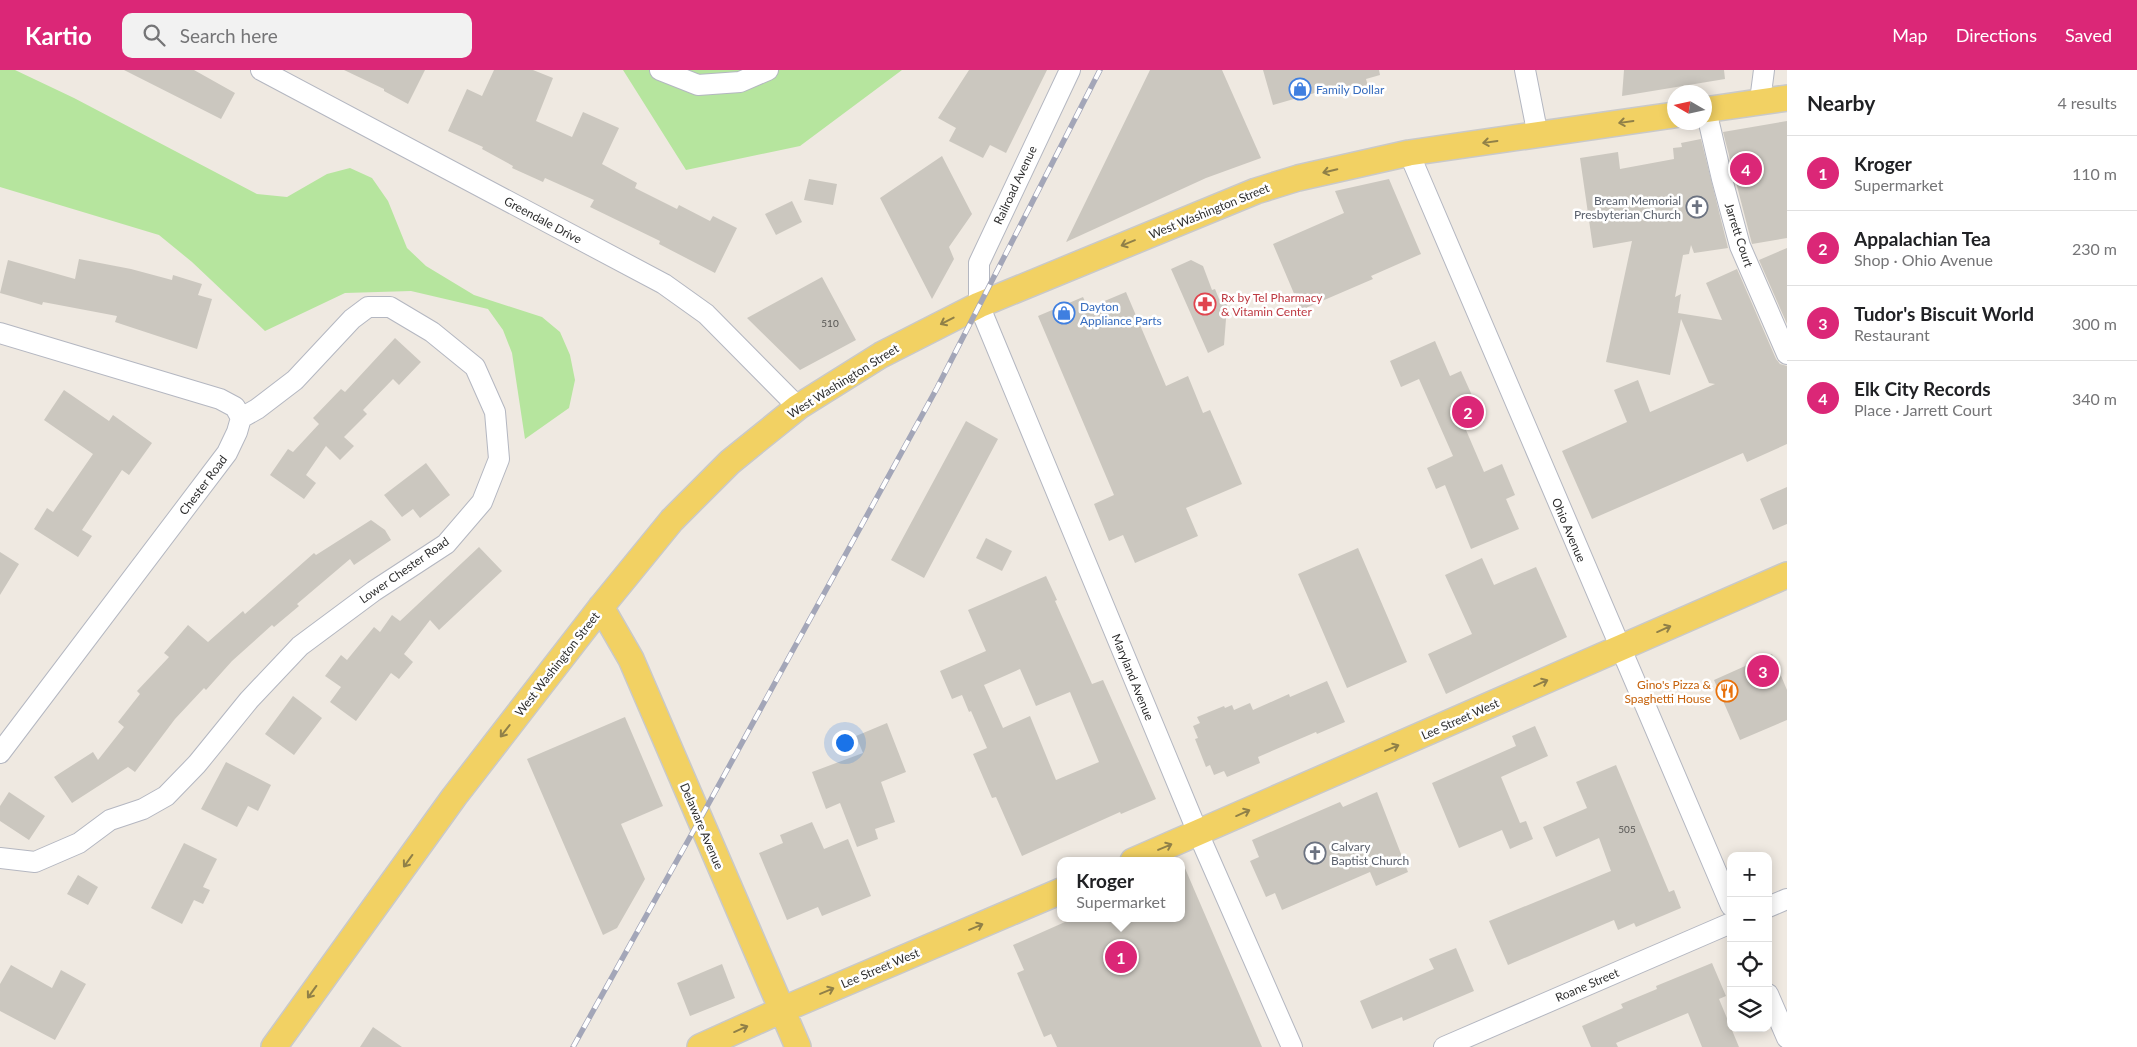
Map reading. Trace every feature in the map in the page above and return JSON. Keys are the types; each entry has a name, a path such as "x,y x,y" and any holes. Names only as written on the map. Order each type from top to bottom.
{"main road":[{"path":"1712,109 1787,98"},
{"name":"West Washington Street","path":"274,1047 454,797 601,607 678,514 730,462 798,408 881,355 979,305 1256,191 1298,178 1410,153 1667,116"},
{"name":"Lee Street West","path":"1142,857 1787,575"},
{"name":"Delaware Avenue","path":"601,607 631,659 798,1047"},
{"name":"Lee Street West","path":"700,1047 1057,893"}],"street":[{"name":"Greendale Drive","path":"261,70 284,75 664,284 706,314 798,408"},
{"path":"660,70 698,85 740,82 768,70"},
{"name":"Railroad Avenue","path":"979,305 979,263 1070,70"},
{"path":"1525,70 1538,136"},
{"path":"1760,101 1764,70"},
{"name":"Jarrett Court","path":"1710,130 1740,246 1787,354"},
{"name":"Ohio Avenue","path":"1410,153 1727,897"},
{"name":"Maryland Avenue","path":"979,305 1198,833 1292,1047"},
{"name":"Lower Chester Road","path":"0,858 35,862 79,843 110,820 143,809 166,796 197,764 249,700 300,646 374,591 446,544 482,502 499,459 495,412 475,367 432,332 390,307 368,307 352,319 295,380 257,409 241,418"},
{"path":"0,333 220,399 235,407 241,418"},
{"name":"Chester Road","path":"0,753 226,454 237,432 241,418"},
{"path":"1772,905 1787,899"},
{"name":"Roane Street","path":"1444,1047 1727,926"},
{"path":"1772,1003 1787,1038"}],"green space":[{"path":"0,70 15,70 74,98 257,194 287,197 327,174 350,168 372,178 388,201 407,248 426,266 474,295 542,317 560,332 570,355 575,380 569,408 525,439 512,353 503,330 488,309 411,291 345,293 265,331 192,262 159,235 0,187"},
{"path":"623,70 902,70 800,146 686,170"}],"building":[{"path":"124,70 194,70 235,93 221,119"},
{"path":"344,70 425,70 408,104 384,91 384,89"},
{"path":"494,70 533,70 553,78 536,121 572,137 583,112 619,128 602,164 637,183 635,188 677,209 679,205 710,221 713,216 737,228 715,273 659,244 660,241 590,207 594,200 545,178 543,182 512,168 513,166 482,149 483,147 448,131 467,89 482,96"},
{"path":"969,70 1047,70 1006,153 990,145 983,158 949,141 956,128 938,118"},
{"path":"1150,70 1222,70 1261,158 1206,178 1066,242"},
{"name":"Family Dollar","path":"1263,70 1379,70 1380,75 1366,79 1368,86 1348,92 1346,84 1273,105"},
{"path":"1624,70 1724,70 1725,79 1689,85 1667,85 1667,89 1622,96"},
{"path":"1787,121 1787,238 1752,244 1723,132"},
{"path":"1701,139 1728,248 1694,253 1691,245 1689,254 1683,255 1675,297 1681,294 1678,313 1722,320 1706,283 1737,269 1776,359 1780,364 1787,366 1787,444 1747,462 1743,453 1592,519 1562,451 1627,422 1614,390 1638,380 1650,412 1715,384 1709,383 1681,319 1670,375 1606,362 1632,241 1593,248 1580,158 1618,152 1620,169 1674,159 1673,148 1682,147 1681,143"},
{"path":"942,156 972,214 949,247 954,259 932,299 880,198"},
{"path":"809,179 837,184 833,205 804,200"},
{"path":"1389,179 1421,254 1371,276 1373,279 1301,310 1273,244 1344,213 1335,191"},
{"path":"792,201 802,222 776,235 765,214"},
{"path":"1787,248 1787,324 1759,260"},
{"path":"79,259 131,269 172,280 173,275 202,284 198,295 212,299 197,349 115,322 117,316 43,302 42,305 0,293 8,260 75,279"},
{"path":"1191,260 1203,266 1212,290 1215,289 1219,299 1228,293 1224,345 1208,353 1171,269"},
{"path":"822,277 856,340 800,370 747,318"},
{"path":"1126,292 1166,386 1188,376 1203,413 1210,410 1242,484 1186,508 1198,536 1135,563 1123,535 1109,541 1094,504 1114,495 1038,316 1083,297 1088,308"},
{"path":"395,338 421,362 399,385 393,379 363,410 367,414 344,437 354,446 340,460 326,446 306,475 316,483 304,499 270,475 288,449 293,452 319,424 313,418 341,389 345,392"},
{"path":"1435,341 1450,376 1461,371 1484,422 1466,430 1484,472 1502,464 1515,495 1506,499 1519,529 1471,549 1445,485 1436,489 1427,468 1453,456 1419,379 1401,387 1390,361"},
{"path":"64,390 109,421 113,415 152,443 129,475 122,470 82,530 92,536 78,557 34,529 47,508 53,512 93,454 44,420"},
{"path":"966,421 998,439 924,578 891,560"},
{"path":"426,463 450,495 420,518 413,509 402,517 384,495"},
{"path":"1787,487 1787,524 1773,530 1760,499"},
{"path":"371,520 385,530 391,540 354,565 350,559 297,604 299,606 274,627 272,625 232,661 206,690 204,688 175,719 135,772 128,767 72,803 54,777 93,752 98,760 124,727 118,722 140,694 137,691 169,657 164,653 188,625 208,642 243,611 245,614 314,553 316,555"},
{"path":"986,538 1012,551 1002,571 976,558"},
{"path":"479,547 502,571 439,630 430,620 404,654 413,662 399,679 391,673 356,721 330,702 341,687 325,676 341,655 347,660 374,627 380,632 392,615 400,621"},
{"path":"1358,548 1407,662 1347,688 1298,574"},
{"path":"0,552 19,564 0,595"},
{"path":"1482,558 1494,585 1536,567 1567,637 1446,694 1428,654 1472,634 1445,575"},
{"path":"1046,576 1057,600 1055,601 1092,684 1103,680 1156,799 1121,814 1120,812 1022,856 996,797 992,798 973,754 987,748 971,711 969,712 962,695 952,699 940,671 986,651 968,610","holes":["1020,669 1036,706 1070,692 1099,762 1056,780 1030,716 1003,728 984,685"]},
{"path":"1772,654 1787,690 1787,720 1740,740 1714,680"},
{"path":"1327,681 1345,722 1317,734 1316,732 1258,757 1260,763 1227,777 1224,771 1214,775 1210,765 1206,767 1195,739 1198,738 1193,726 1200,723 1197,717 1224,706 1225,708 1232,705 1234,710 1250,703 1253,710 1289,694 1290,697"},
{"path":"293,696 322,718 294,755 265,734"},
{"path":"625,717 663,806 621,824 645,879 617,928 603,935 527,759"},
{"path":"887,723 906,772 881,782 895,822 875,829 878,839 857,847 840,803 826,809 812,772 863,753 856,736"},
{"path":"1535,726 1548,756 1501,777 1520,823 1526,821 1533,839 1510,849 1502,830 1459,848 1432,783 1516,746 1512,736"},
{"path":"226,762 271,785 258,811 248,806 237,827 201,809"},
{"path":"1616,765 1669,892 1674,890 1681,908 1636,927 1634,923 1618,930 1614,920 1508,965 1489,921 1611,871 1599,838 1556,857 1543,827 1587,808 1576,782"},
{"path":"9,792 45,816 29,840 0,821 0,806"},
{"path":"1377,792 1408,872 1376,886 1370,872 1282,910 1275,893 1266,897 1250,861 1259,857 1252,840 1340,802 1343,807"},
{"path":"812,822 824,849 848,839 871,896 822,916 818,907 787,920 759,853 783,843 780,835"},
{"path":"184,843 217,859 203,887 210,890 203,904 194,900 182,924 151,908"},
{"path":"1185,868 1262,1047 1057,1047 1051,1034 1044,1037 1017,973 1024,970 1013,945 1065,922 1185,922"},
{"path":"78,875 98,887 88,905 67,894"},
{"path":"1456,948 1474,991 1403,1021 1402,1017 1372,1029 1360,1001 1434,969 1429,959"},
{"path":"1712,963 1726,996 1719,999 1727,1018 1727,1032 1733,1032 1739,1047 1702,1047 1688,1013 1616,1043 1618,1047 1591,1047 1582,1026 1623,1008 1621,1004 1657,989 1656,986"},
{"path":"722,964 735,998 690,1016 677,983"},
{"path":"11,965 52,988 61,970 86,984 55,1040 0,1011 0,984"},
{"path":"373,1027 402,1047 360,1047"}],"railway":[{"path":"573,1047 937,388 1100,70"}],"place":[{"name":"Family Dollar","path":"1300,89"},
{"name":"Elk City Records","path":"1746,169"},
{"name":"Bream Memorial Presbyterian Church","path":"1697,207"},
{"name":"Rx by Tel Pharmacy & Vitamin Center","path":"1205,304"},
{"name":"Dayton Appliance Parts","path":"1064,313"},
{"name":"Appalachian Tea","path":"1468,412"},
{"name":"Tudor's Biscuit World","path":"1763,671"},
{"name":"Gino's Pizza & Spaghetti House","path":"1727,691"},
{"name":"Calvary Baptist Church","path":"1315,853"},
{"name":"Kroger","path":"1121,957"}]}
